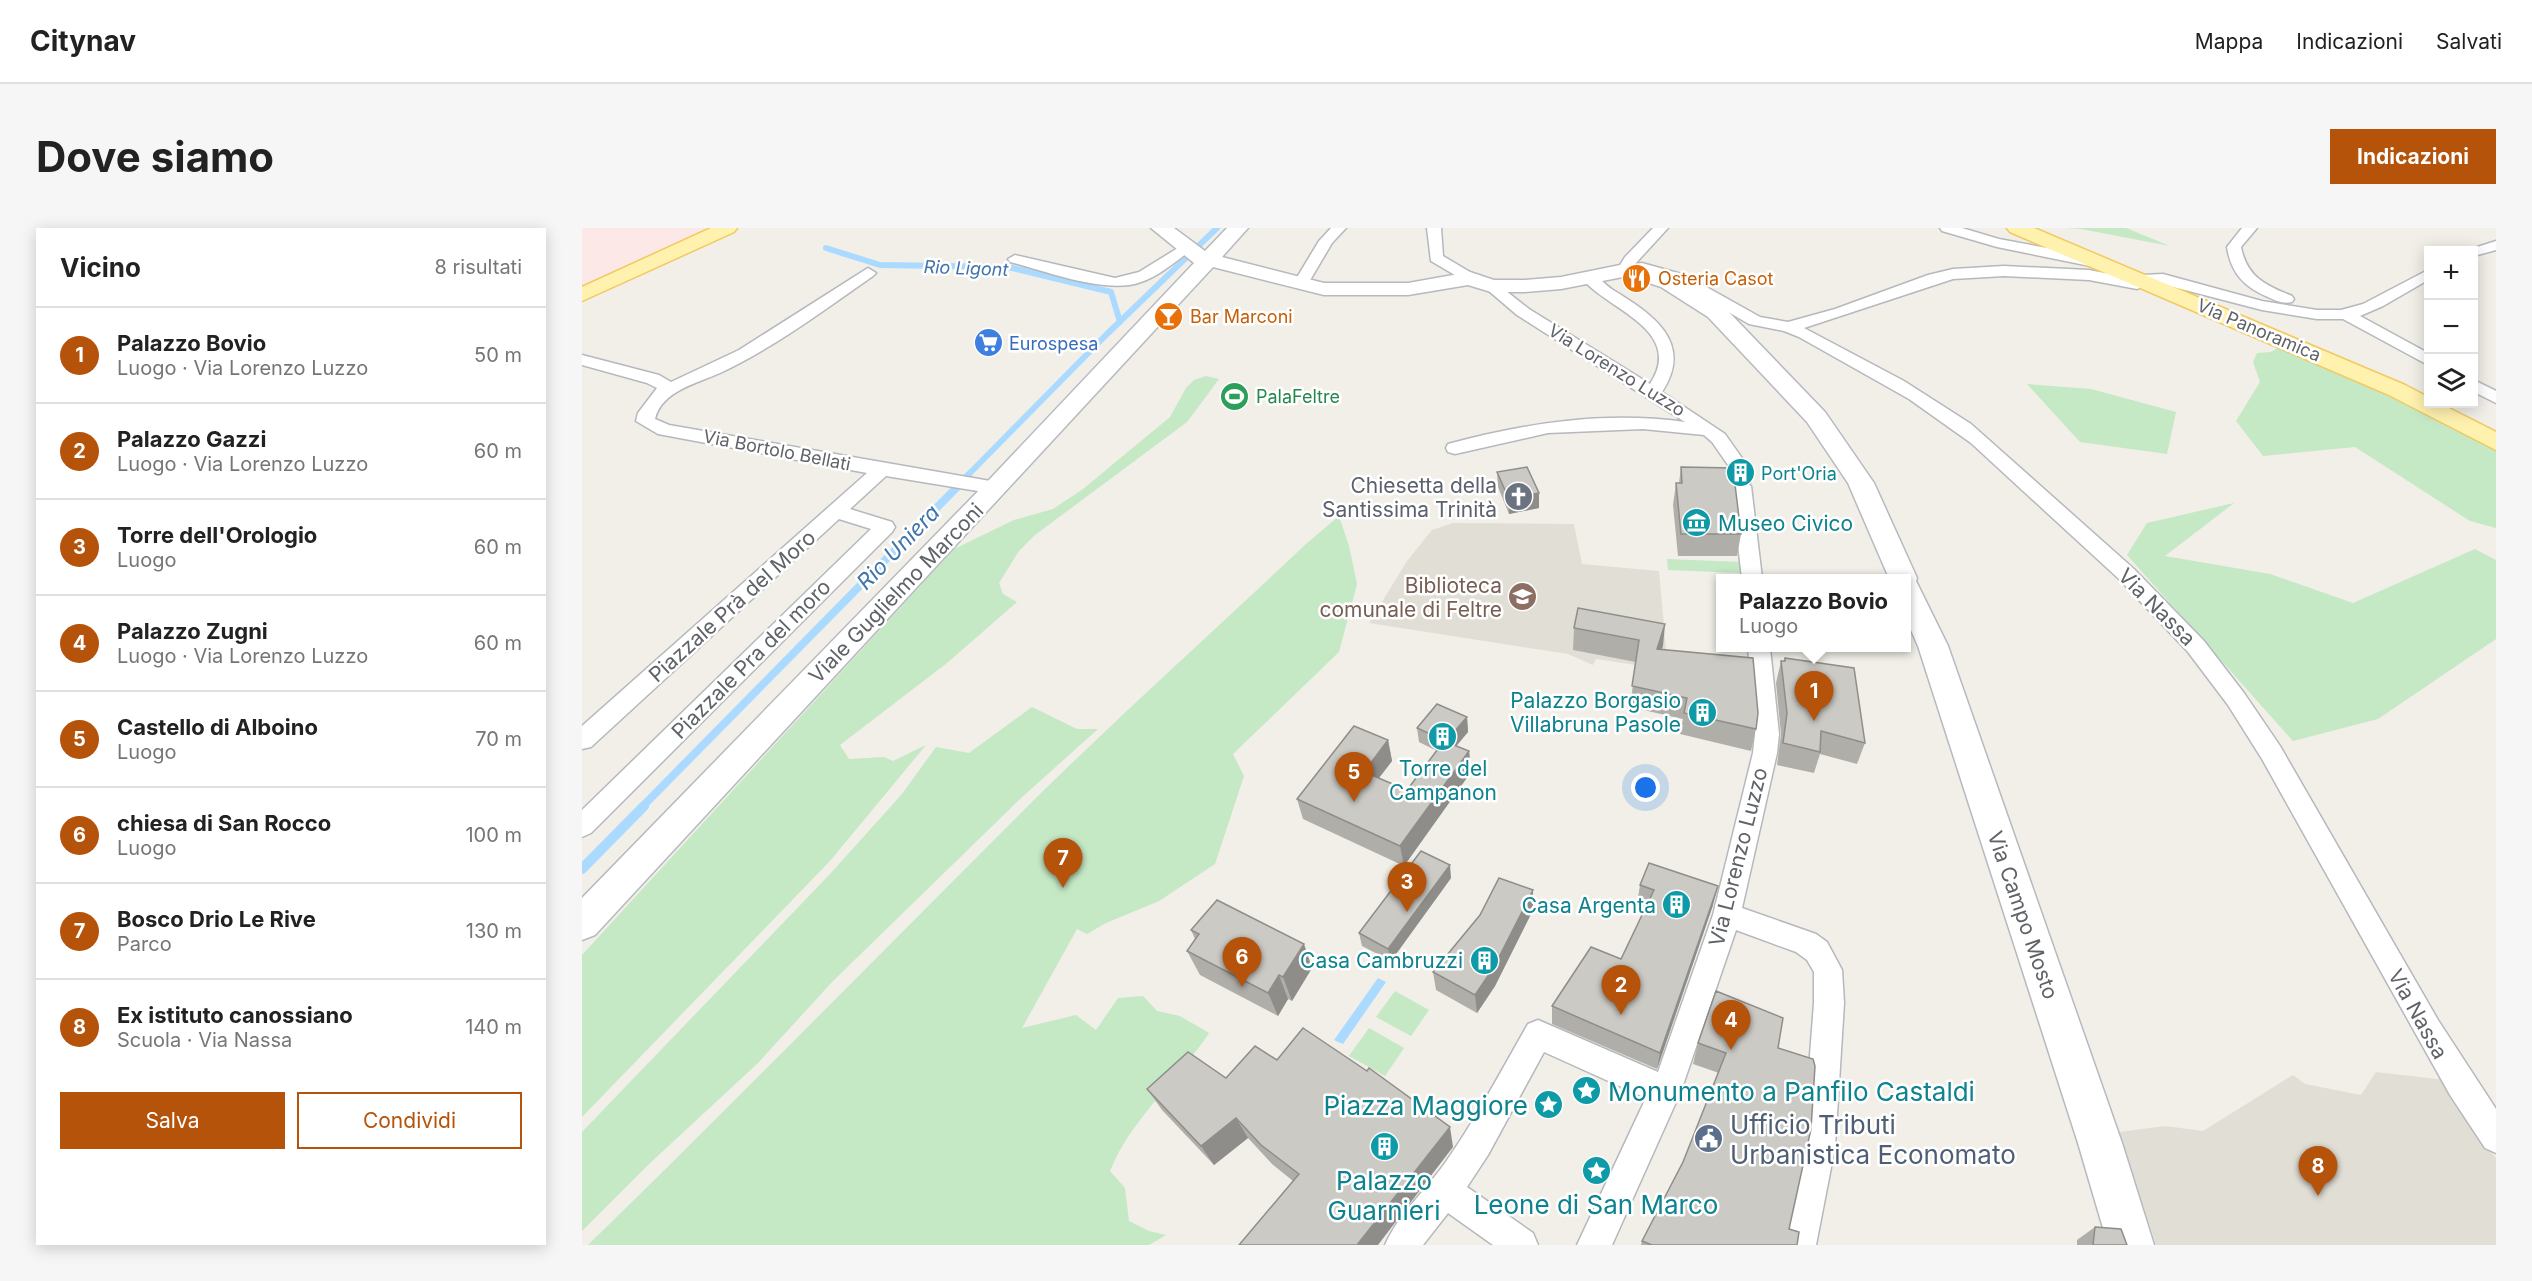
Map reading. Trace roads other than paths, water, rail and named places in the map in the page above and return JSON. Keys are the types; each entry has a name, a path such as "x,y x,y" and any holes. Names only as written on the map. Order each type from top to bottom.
{"main road":[{"path":"582,295 727,228"},
{"name":"Via Panoramica","path":"2017,228 2397,390 2496,442"}],"street":[{"path":"1161,228 1198,255 1324,289 1408,289 1470,278"},
{"name":"Viale Guglielmo Marconi","path":"582,923 1198,255 1238,228"},
{"path":"1301,284 1326,241 1339,228"},
{"path":"1434,228 1436,258 1470,278 1491,286 1549,284 1590,278 1633,267 1676,288 1716,312 1816,417 1861,483 1901,574"},
{"path":"1633,267 1658,228"},
{"path":"1947,228 2016,247 2105,264"},
{"path":"2250,228 2234,247 2236,264 2247,280 2307,312"},
{"path":"2478,251 2496,245"},
{"path":"1015,260 1115,283 1127,283 1198,255"},
{"name":"Via Nassa","path":"1633,267 1680,278 1755,321 1788,327 1859,363 1954,420 1991,450 2095,545 2200,649 2268,748 2446,1064 2496,1137"},
{"path":"1788,327 1841,312 1933,278 1953,274 2004,271 2089,275 2137,284 2143,280 2163,279 2224,296 2307,312 2345,314 2359,311 2424,276"},
{"name":"Via Bortolo Bellati","path":"868,273 804,317 710,373 666,390 647,413 645,421 652,426 882,470 986,487"},
{"path":"1590,278 1609,296 1634,310 1659,334 1665,350 1667,370 1652,393"},
{"name":"Via Lorenzo Luzzo","path":"1491,286 1523,312 1712,431 1731,452 1735,461"},
{"path":"2345,314 2424,358"},
{"path":"582,360 661,382 666,386 666,390"},
{"path":"2478,387 2496,398"},
{"path":"1455,448 1518,432 1563,424 1619,421 1712,431"},
{"name":"Piazzale Prà del Moro","path":"582,740 882,470"},
{"path":"1741,486 1751,574"},
{"name":"Piazzale Pra del moro","path":"582,826 885,527 837,512"},
{"name":"Via Campo Mosto","path":"1911,597 1933,646 2096,1131 2131,1245"},
{"name":"Via Lorenzo Luzzo","path":"1666,1091 1727,915 1765,753 1767,734 1759,652"},
{"path":"1727,915 1806,943 1817,951 1828,970 1829,1003 1819,1147 1799,1245"},
{"path":"1402,1245 1445,1191 1477,1144 1538,1034 1666,1091 1594,1245"},
{"path":"1445,1191 1521,1245"}],"water":[{"path":"1378,978 1386,982 1343,1044 1334,1040"}],"waterway":[{"name":"Rio Uniera","path":"1120,322 1217,228"},
{"name":"Rio Ligont","path":"826,248 880,265 1008,267 1111,292 1120,322"},
{"name":"Rio Uniera","path":"966,477 1120,322"},
{"name":"Rio Uniera","path":"642,807 968,476"},
{"name":"Rio Uniera","path":"582,869 644,806"}],"tunnel":[{"path":"1735,461 1739,477"},
{"path":"1739,476 1741,486"}],"place":[{"name":"Osteria Casot","path":"1637,278"},
{"name":"Bar Marconi","path":"1169,316"},
{"name":"Eurospesa","path":"988,343"},
{"name":"PalaFeltre","path":"1235,396"},
{"name":"Port'Oria","path":"1740,473"},
{"name":"Chiesetta della Santissima Trinità","path":"1518,497"},
{"name":"Museo Civico","path":"1697,523"},
{"name":"Biblioteca comunale di Feltre","path":"1523,597"},
{"name":"Palazzo Borgasio Villabruna Pasole","path":"1702,712"},
{"name":"Palazzo Bovio","path":"1814,721"},
{"name":"Torre del Campanon","path":"1443,737"},
{"name":"Castello di Alboino","path":"1354,802"},
{"name":"Bosco Drio Le Rive","path":"1063,888"},
{"name":"Casa Argenta","path":"1677,905"},
{"name":"Torre dell'Orologio","path":"1407,912"},
{"name":"Casa Cambruzzi","path":"1484,960"},
{"name":"chiesa di San Rocco","path":"1242,987"},
{"name":"Palazzo Gazzi","path":"1621,1015"},
{"name":"Palazzo Zugni","path":"1731,1050"},
{"name":"Monumento a Panfilo Castaldi","path":"1587,1091"},
{"name":"Piazza Maggiore","path":"1549,1105"},
{"name":"Ufficio Tributi Urbanistica Economato","path":"1709,1139"},
{"name":"Palazzo Guarnieri","path":"1384,1146"},
{"name":"Leone di San Marco","path":"1596,1170"},
{"name":"Ex istituto canossiano","path":"2318,1196"}]}
